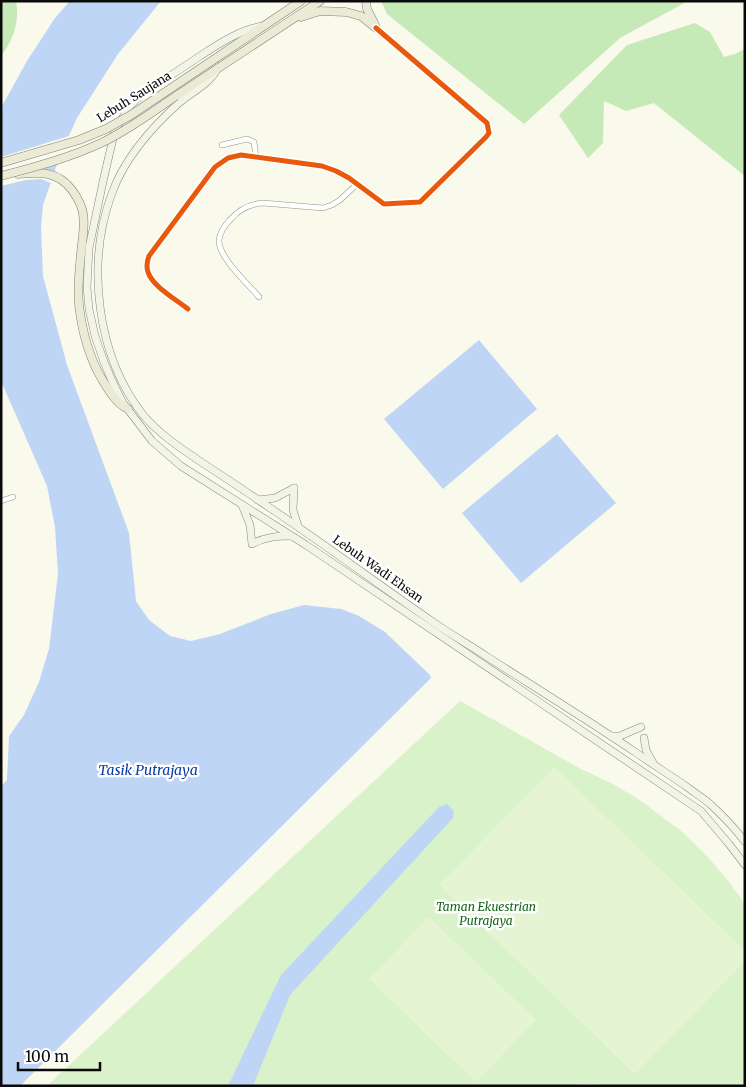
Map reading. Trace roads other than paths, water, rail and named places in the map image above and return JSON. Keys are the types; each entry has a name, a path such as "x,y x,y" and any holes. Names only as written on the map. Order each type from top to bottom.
{"main road":[{"name":"Lebuh Saujana","path":"1,163 80,140 106,129 301,1"},
{"name":"Lebuh Saujana","path":"5,175 69,156 120,133 179,98 218,68 320,1"},
{"path":"366,1 367,9 376,28"},
{"path":"293,19 320,11 346,12 361,16 376,28"},
{"name":"Lebuh Wadi Ehsan","path":"264,26 240,32 151,88 130,106 115,130 90,248 87,287 95,336 113,383 128,409 152,441 181,466 292,536 701,811 730,844 745,865"},
{"name":"Lebuh Wadi Ehsan","path":"179,98 145,137 125,164 108,205 99,247 99,306 104,330 112,355 132,398 143,414 156,429 184,451 298,527 434,623 611,736 708,803 736,830 745,842"},
{"path":"5,175 47,173 58,176 78,198 84,213 79,304 87,342 90,354 105,384 120,405 128,409"},
{"path":"258,500 275,498 294,488 293,510 298,527"},
{"path":"242,505 250,525 252,544 273,536 292,536"},
{"path":"611,736 620,736 641,727"},
{"path":"644,738 646,750 653,764"}],"street":[{"path":"188,309 156,284 148,271 147,263 149,256 221,162 241,155 322,166 336,170 384,204 420,202 489,133 489,128 484,120 376,28"},
{"path":"222,145 247,139 250,140 254,142 256,157"},
{"path":"259,297 225,259 221,250 219,240 229,221 236,213 255,204 264,203 322,208 340,200 357,184"},
{"path":"1,501 13,497"}],"water":[{"name":"Tasik Putrajaya","path":"70,1 161,1 118,54 77,118 61,153 43,205 41,226 43,276 67,365 129,533 136,601 149,620 170,636 191,641 220,634 271,614 304,605 341,609 359,616 385,632 431,678 20,1086 1,1086 1,786 7,780 9,736 24,715 39,682 49,649 58,574 55,527 47,486 1,381 1,108 27,61 55,18"},
{"path":"479,340 537,409 443,489 384,419"},
{"path":"557,434 616,503 521,583 462,513"},
{"path":"447,804 454,811 453,818 290,995 253,1086 228,1086 281,975 439,807"}],"park label":[{"name":"Taman Ekuestrian Putrajaya","path":"486,914"}]}
